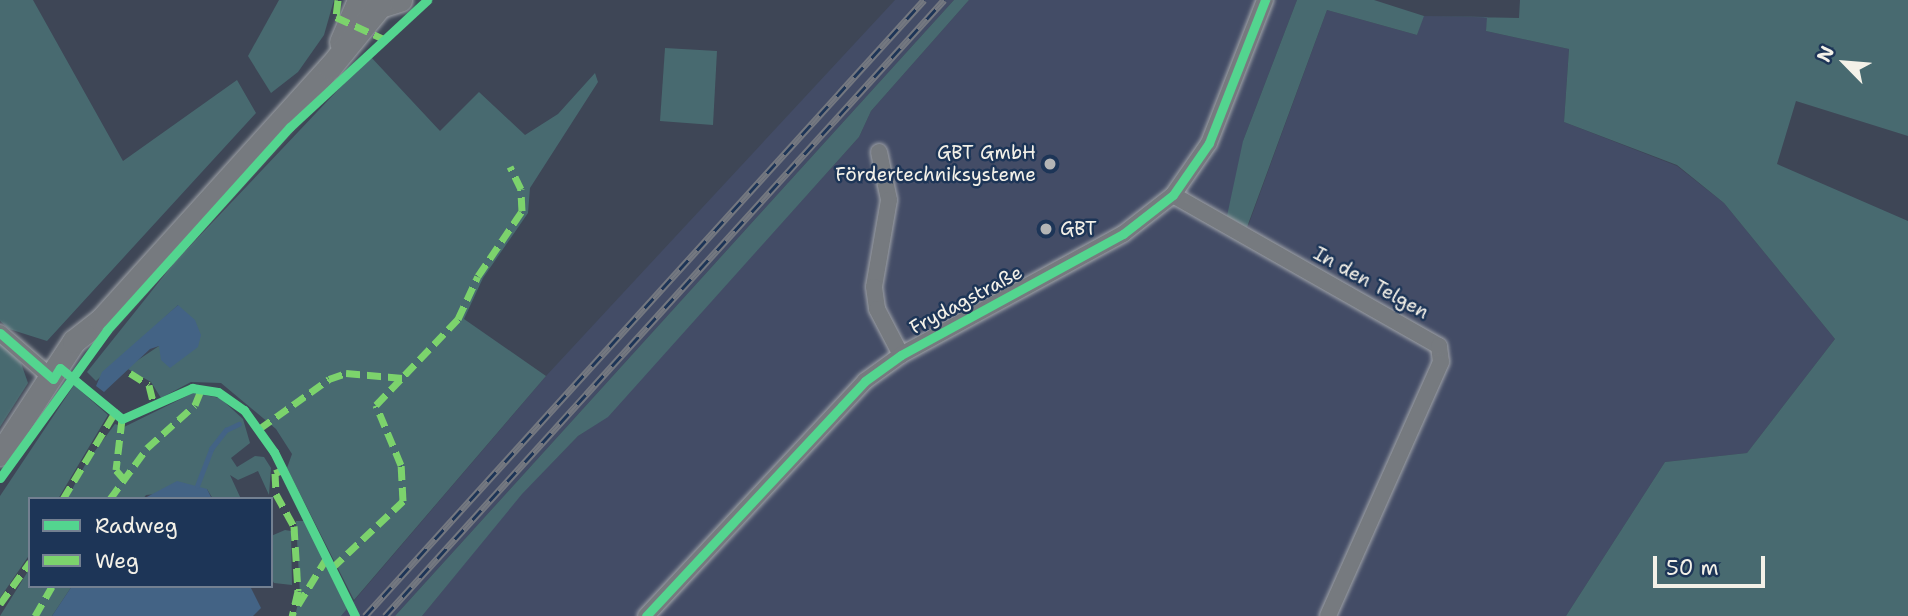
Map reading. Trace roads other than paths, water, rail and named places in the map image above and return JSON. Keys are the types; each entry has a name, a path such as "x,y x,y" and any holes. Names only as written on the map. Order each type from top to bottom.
{"street":[{"name":"Frydagstraße","path":"646,616 835,409 901,355 1123,234 1173,195 1209,142 1265,0"},
{"path":"0,454 57,373 78,355 101,320 330,67 376,1"},
{"path":"880,152 888,200 874,287 877,309 901,355"},
{"name":"In den Telgen","path":"1173,195 1439,346 1441,362 1328,616"},
{"path":"0,333 57,373"}],"waterway":[{"path":"197,486 211,449 226,430 239,424"}],"railway":[{"path":"365,616 924,0"},
{"path":"385,616 944,0"}],"place":[{"name":"GBT GmbH Fördertechniksysteme","path":"1050,164"},
{"name":"GBT","path":"1046,229"}]}
